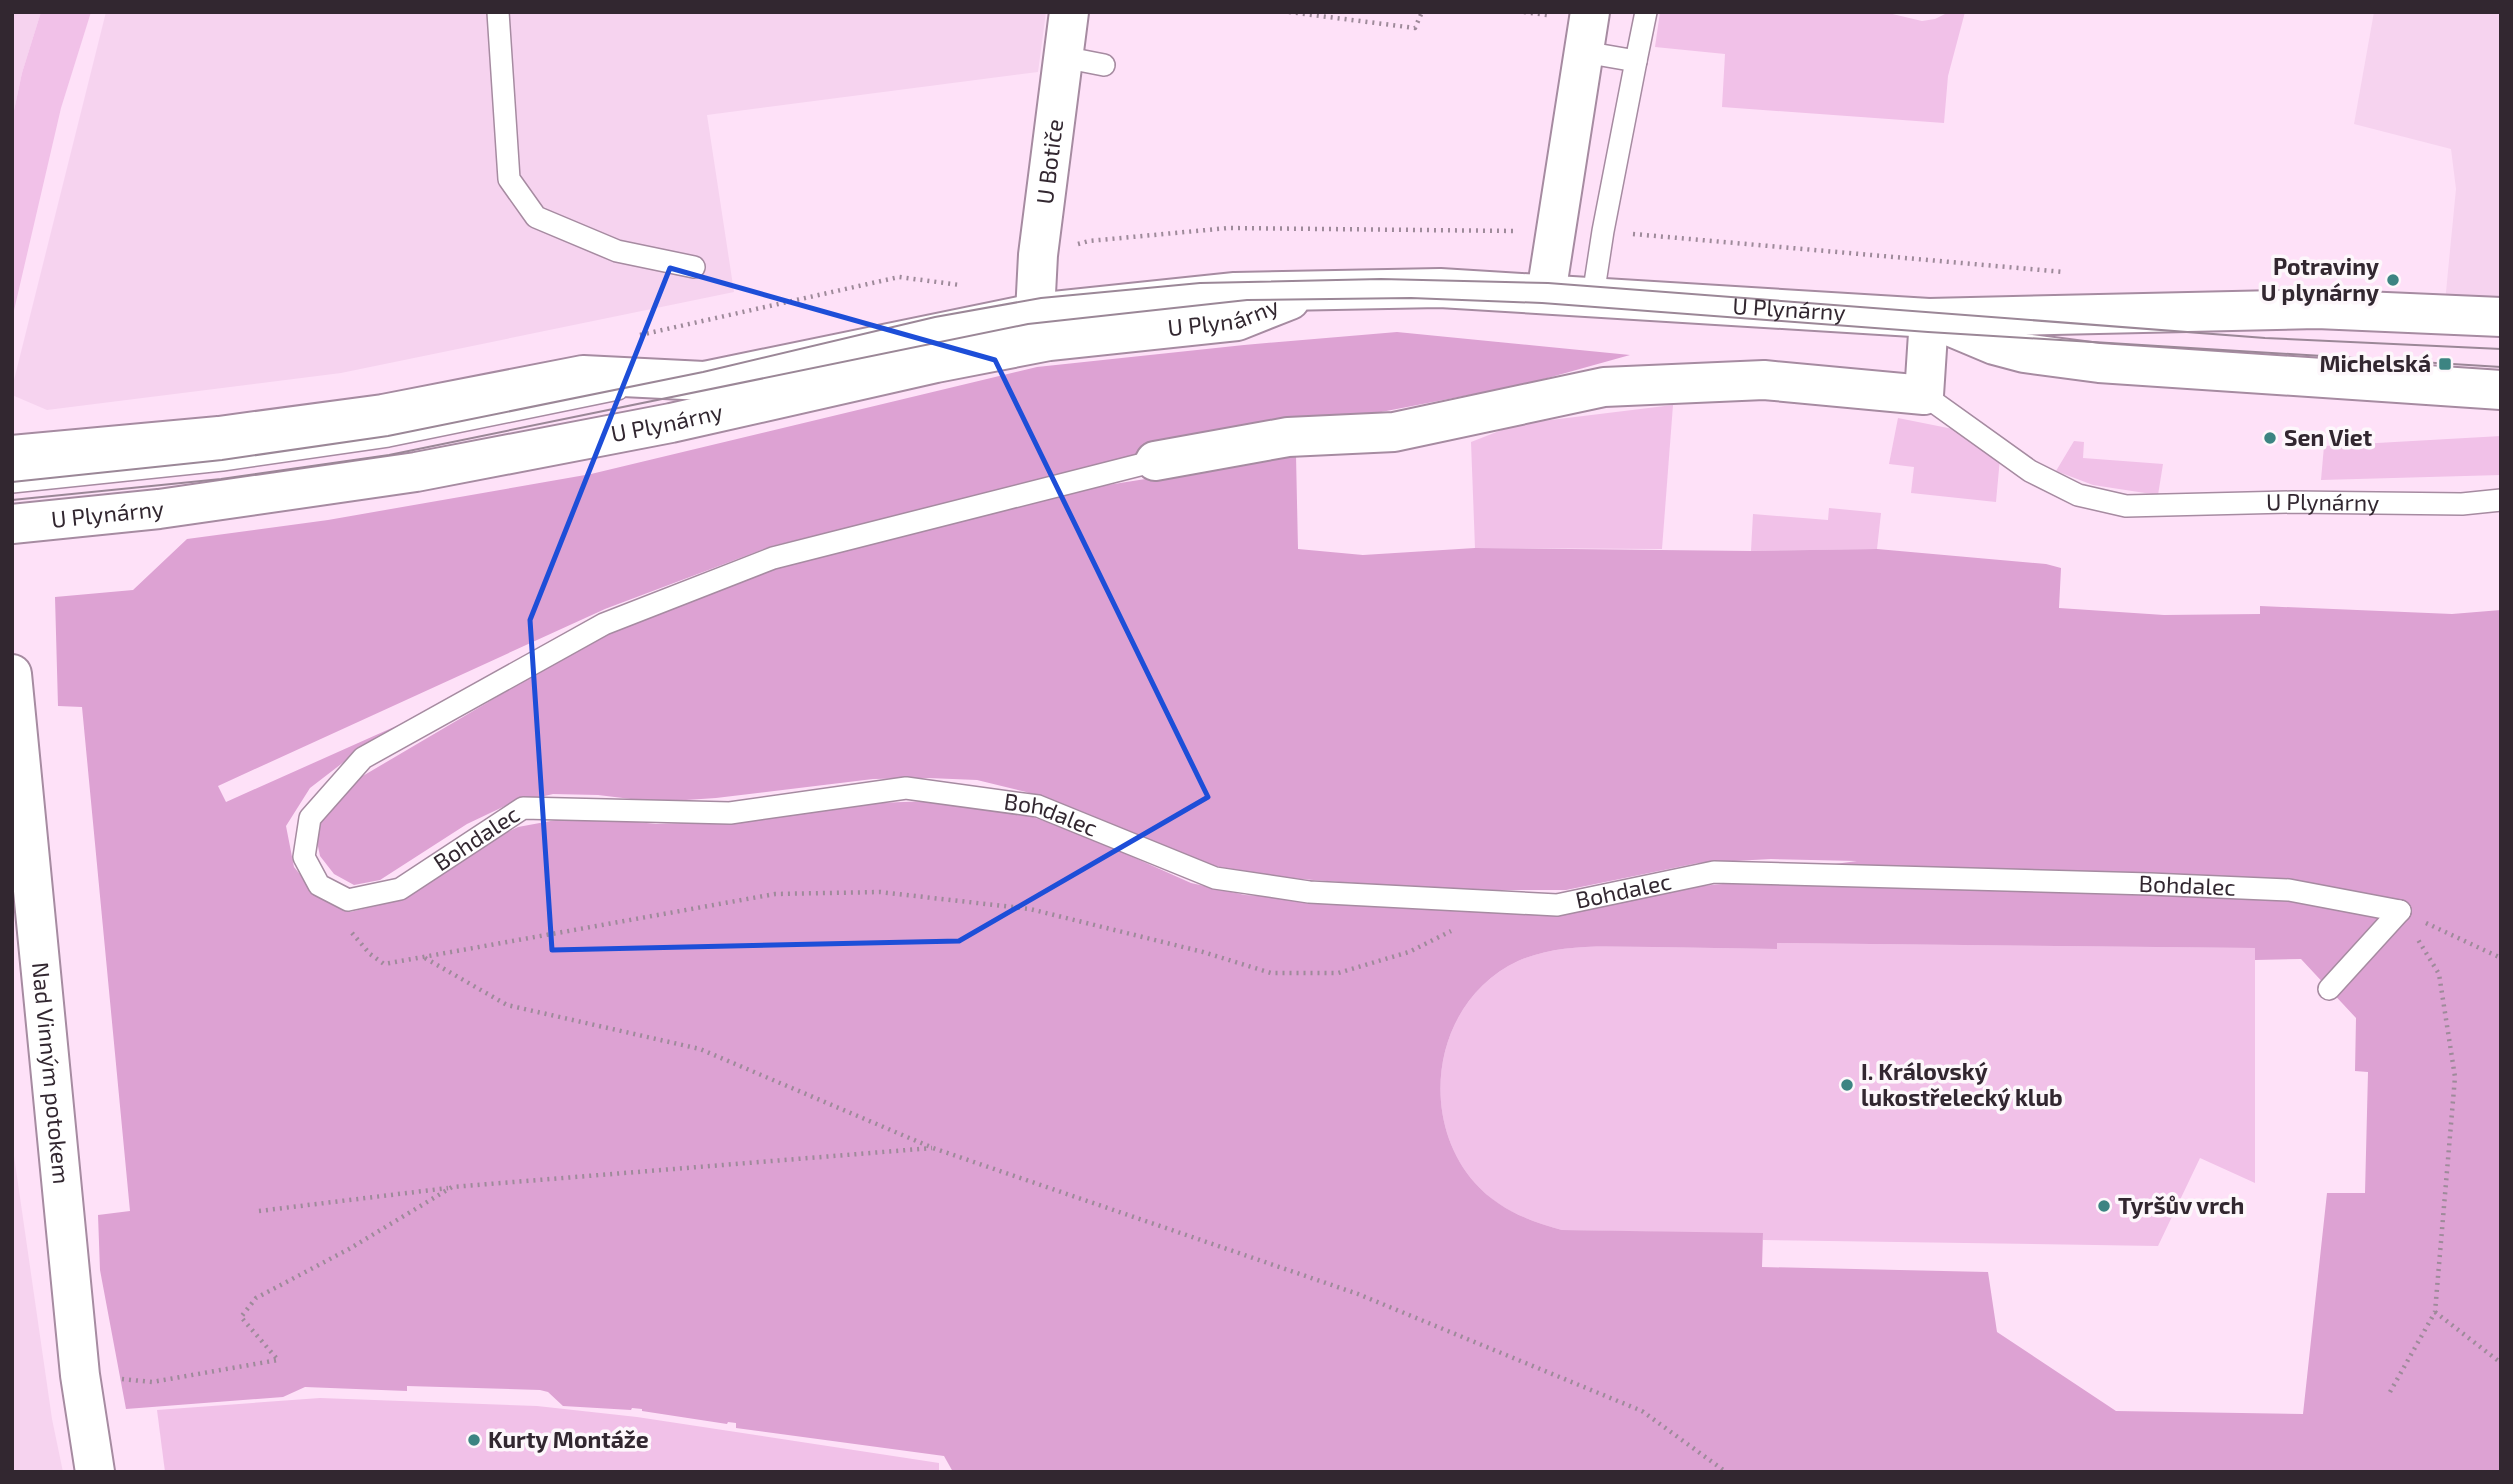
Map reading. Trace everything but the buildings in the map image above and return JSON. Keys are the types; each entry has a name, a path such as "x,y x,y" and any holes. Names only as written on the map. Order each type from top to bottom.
{"street":[{"name":"U Botiče","path":"1035,313 1038,255 1069,12"},
{"path":"1546,294 1590,12"},
{"name":"U Plynárny","path":"12,455 219,436 383,414 583,375 704,381 1035,313 1235,292 1440,288 1929,318 2317,309 2501,317"},
{"name":"U Plynárny","path":"12,524 159,509 416,472 671,423 936,363 1049,341 1237,321 1315,290"},
{"path":"1924,395 1929,318"},
{"name":"U Plynárny","path":"1929,318 1994,345 2024,353 2072,360 2501,390"},
{"name":"Bohdalec","path":"1155,461 1288,437 1394,432 1604,387 1764,380 1924,395"},
{"name":"Nad Vinným potokem","path":"12,674 80,1375 95,1472"}],"lane":[{"path":"498,12 509,179 536,217 617,251 694,267"},
{"path":"1593,296 1646,12"},
{"path":"1584,52 1636,61"},
{"path":"1063,57 1104,65"},
{"path":"12,482 222,460 388,436 668,379"},
{"name":"U Plynárny","path":"1924,395 2030,471 2078,495 2126,506 2292,502 2462,504 2501,500"},
{"name":"Bohdalec","path":"1155,461 773,558 604,624 363,758 310,818 304,857 319,885 348,900 400,889 523,808 730,813 906,788 1038,806 1215,878 1309,892 1557,905 1714,872 2289,890 2400,911"},
{"path":"2329,989 2400,911"}],"path":[{"path":"1289,12 1415,28 1422,12"},
{"path":"1524,12 1547,15 1548,12"},
{"path":"1038,255 1089,241 1228,228 1556,231"},
{"path":"1603,231 2070,272"},
{"path":"899,277 961,285"},
{"path":"348,931 355,934 370,954 384,964 775,894 880,892 1030,909 1203,952 1271,973 1338,972 1409,952 1508,903"},
{"path":"2400,911 2501,958"},
{"path":"2390,1392 2435,1312 2455,1077 2440,974 2400,911"},
{"path":"425,958 506,1004 700,1049 933,1148 1384,1305 1642,1411 1726,1472"},
{"path":"259,1211 452,1187 933,1148"},
{"path":"80,1375 152,1382 278,1360 241,1317 256,1298 349,1248 452,1187"},
{"path":"2435,1312 2501,1363"}],"highlighted area":[{"path":"670,268 995,360 1208,797 959,941 552,950 530,620"}],"shaded area":[{"path":"12,12 41,12 22,73 12,120"},
{"path":"41,12 91,12 61,108 12,319 12,120 22,73"},
{"path":"106,12 1046,12 1038,72 707,115 734,292 341,373 47,410 12,395 12,388"},
{"path":"1660,12 1884,12 1922,21 1935,19 1949,12 1965,12 1948,76 1944,123 1722,107 1725,54 1655,47"},
{"path":"2374,12 2501,12 2501,306 2445,302 2456,189 2451,149 2354,124"},
{"path":"1397,332 1630,355 1526,384 1086,469 772,546 605,609 218,786 226,802 432,710 349,758 310,788 286,826 294,867 315,893 350,912 388,903 477,846 518,827 556,820 600,818 656,824 716,822 877,803 930,801 1021,813 1079,833 1191,883 1245,895 1449,909 1777,879 1857,861 1771,859 1698,863 1566,890 1448,890 1247,875 1199,861 1088,814 1026,792 977,780 928,778 873,779 716,798 656,802 598,795 553,794 507,805 467,824 380,880 354,885 334,874 320,856 315,832 328,805 361,777 614,628 779,564 1089,488 1296,455 1298,549 1363,555 1475,548 1751,551 1877,549 2046,564 2061,568 2059,608 2164,615 2260,614 2260,606 2452,614 2501,610 2501,1472 953,1472 944,1456 736,1428 736,1423 727,1424 642,1409 563,1406 548,1392 540,1390 407,1386 407,1391 305,1387 283,1397 126,1409 100,1270 98,1215 130,1211 82,707 58,706 55,597 133,590 187,539 328,520 591,474 1037,367","holes":["1777,943 2255,948 2255,960 2301,959 2356,1018 2355,1071 2368,1072 2365,1193 2327,1193 2303,1414 2116,1411 1997,1332 1988,1272 1762,1267 1763,1233 1562,1230 1538,1223 1504,1207 1475,1183 1456,1156 1445,1126 1441,1094 1443,1061 1452,1031 1468,1003 1490,979 1518,961 1551,951 1602,946 1777,949"]},
{"path":"1673,405 1662,549 1475,548 1471,442 1517,424"},
{"path":"1898,418 1958,430 2000,458 1996,502 1911,493 1914,467 1889,464"},
{"path":"2501,436 2501,475 2321,480 2324,446"},
{"path":"2074,441 2084,442 2083,458 2163,464 2158,495 2093,485 2056,471"},
{"path":"1829,508 1881,513 1877,549 1751,551 1753,514 1828,520"},
{"name":"I. Královský lukostřelecký klub","path":"1777,943 2255,948 2255,1183 2200,1158 2158,1246 1763,1240 1763,1234 1562,1230 1515,1213 1494,1200 1475,1183 1456,1156 1445,1126 1441,1094 1443,1061 1452,1031 1468,1003 1490,979 1518,961 1568,948 1602,946 1776,949"},
{"path":"12,1142 52,1419 63,1472 12,1472"},
{"name":"Kurty Montáže","path":"320,1398 537,1406 637,1417 939,1463 939,1472 165,1472 157,1410"}],"tram line":[{"path":"12,482 222,460 388,436 703,372 935,317 1041,298 1200,283 1381,279 1548,283 2265,338 2501,349"},
{"path":"12,500 221,479 389,455 1028,324 1247,300 1411,298 1542,303 1928,332 2501,367"}],"place":[{"name":"Potraviny U plynárny","path":"2393,280"},
{"name":"Michelská","path":"2445,364"},
{"name":"Sen Viet","path":"2270,438"},
{"name":"I. Královský lukostřelecký klub","path":"1847,1085"},
{"name":"Tyršův vrch","path":"2104,1206"},
{"name":"Kurty Montáže","path":"474,1440"}]}
